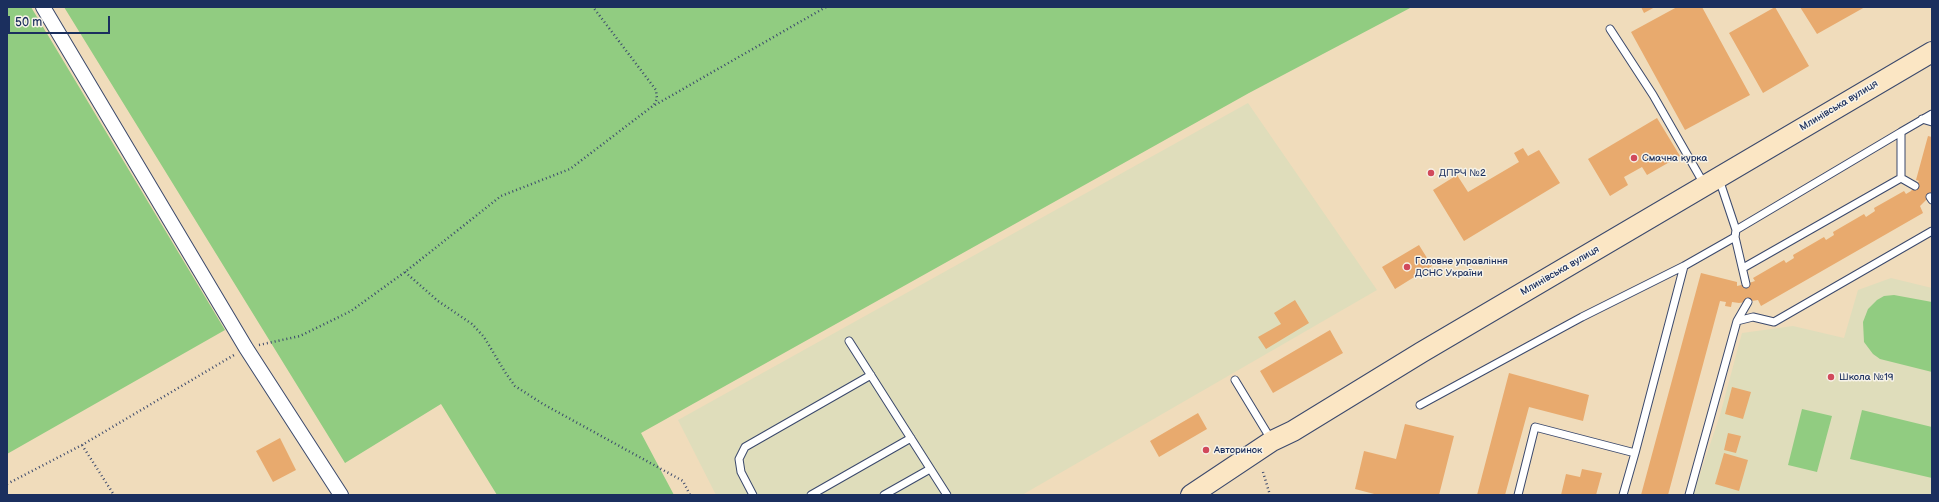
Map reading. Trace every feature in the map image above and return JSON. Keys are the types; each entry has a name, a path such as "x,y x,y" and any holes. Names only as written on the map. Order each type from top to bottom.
{"main road":[{"name":"Млинівська вулиця","path":"1191,495 1272,441 1293,431 1428,348 1932,52"}],"street":[{"path":"42,7 246,348 341,495"}],"lane":[{"path":"1610,29 1712,181 1736,233 1746,284"},
{"path":"1420,405 1582,317 1684,266 1932,114"},
{"path":"1922,119 1932,122"},
{"path":"1901,132 1901,178"},
{"path":"1901,178 1915,186"},
{"path":"1743,268 1901,178"},
{"path":"1737,321 1753,317 1774,322 1932,231"},
{"path":"1623,495 1684,266"},
{"path":"1689,495 1737,321 1748,302"},
{"path":"849,341 947,495"},
{"path":"753,495 741,472 739,459 745,447 871,375"},
{"path":"1235,380 1272,441"},
{"path":"1518,495 1535,426 1635,453"},
{"path":"811,495 911,438"},
{"path":"884,495 930,469"}],"path":[{"path":"593,7 656,90 657,100 654,105"},
{"path":"7,484 82,445 246,348 300,336 351,311 405,272 501,196 570,169 654,105 826,7"},
{"path":"405,272 438,301 472,324 484,338 515,386 543,404 683,481 690,495"},
{"path":"82,445 114,495"},
{"path":"1263,472 1270,495"}],"shaded area":[{"path":"1248,103 1377,290 1022,495 716,495 678,420"},
{"name":"Школа №19","path":"1891,278 1932,288 1932,495 1693,495 1720,415 1742,333 1793,326 1844,338 1858,290"}],"green space":[{"path":"7,7 31,7 225,330 7,454"},
{"path":"64,7 1412,7 1249,93 641,433 674,495 497,495 441,404 345,463"},
{"path":"1894,295 1932,302 1932,372 1880,359 1873,354 1864,342 1863,322 1868,309 1877,300 1884,296"},
{"path":"1802,409 1832,416 1817,472 1788,465"},
{"path":"1862,410 1932,427 1932,478 1850,459"}],"building":[{"path":"1641,7 1655,7 1644,13"},
{"path":"1677,7 1702,7 1750,95 1685,130 1631,32"},
{"path":"1775,7 1809,66 1763,93 1729,33"},
{"path":"1800,7 1865,7 1817,34"},
{"name":"Смачна курка","path":"1657,118 1680,156 1647,175 1642,167 1624,177 1628,185 1610,196 1588,159"},
{"path":"1928,136 1932,137 1932,194 1920,206 1923,213 1761,306 1758,300 1739,303 1732,302 1731,307 1725,306 1726,302 1720,301 1668,495 1641,495 1701,273 1737,282 1737,286 1755,281 1753,278 1784,260 1786,263 1794,258 1793,255 1824,237 1826,240 1834,235 1833,232 1864,214 1866,217 1875,211 1874,208 1904,191 1906,194 1911,191 1919,181 1916,180"},
{"path":"1523,148 1528,156 1539,150 1560,183 1464,241 1433,190 1457,175 1468,192 1519,162 1514,153"},
{"name":"Головне управління ДСНС України","path":"1419,245 1432,266 1395,289 1382,267"},
{"path":"1295,300 1309,323 1266,349 1258,337 1281,324 1274,313"},
{"path":"1330,330 1343,353 1273,393 1260,371"},
{"path":"1509,373 1589,395 1583,421 1529,407 1505,495 1477,495"},
{"path":"1732,387 1751,392 1743,419 1725,414"},
{"path":"1198,413 1207,429 1159,457 1150,441"},
{"path":"1405,424 1454,436 1439,495 1378,495 1355,489 1364,451 1396,459"},
{"path":"1728,433 1741,436 1736,453 1724,450"},
{"path":"280,438 296,470 273,482 256,451"},
{"path":"1724,453 1748,460 1739,491 1715,484"},
{"path":"1582,469 1602,473 1596,495 1561,495 1566,474 1580,477"}],"place":[{"name":"Смачна курка","path":"1634,158"},
{"name":"ДПРЧ №2","path":"1431,173"},
{"name":"Головне управління ДСНС України","path":"1407,267"},
{"name":"Школа №19","path":"1831,377"},
{"name":"Авторинок","path":"1206,450"}]}
